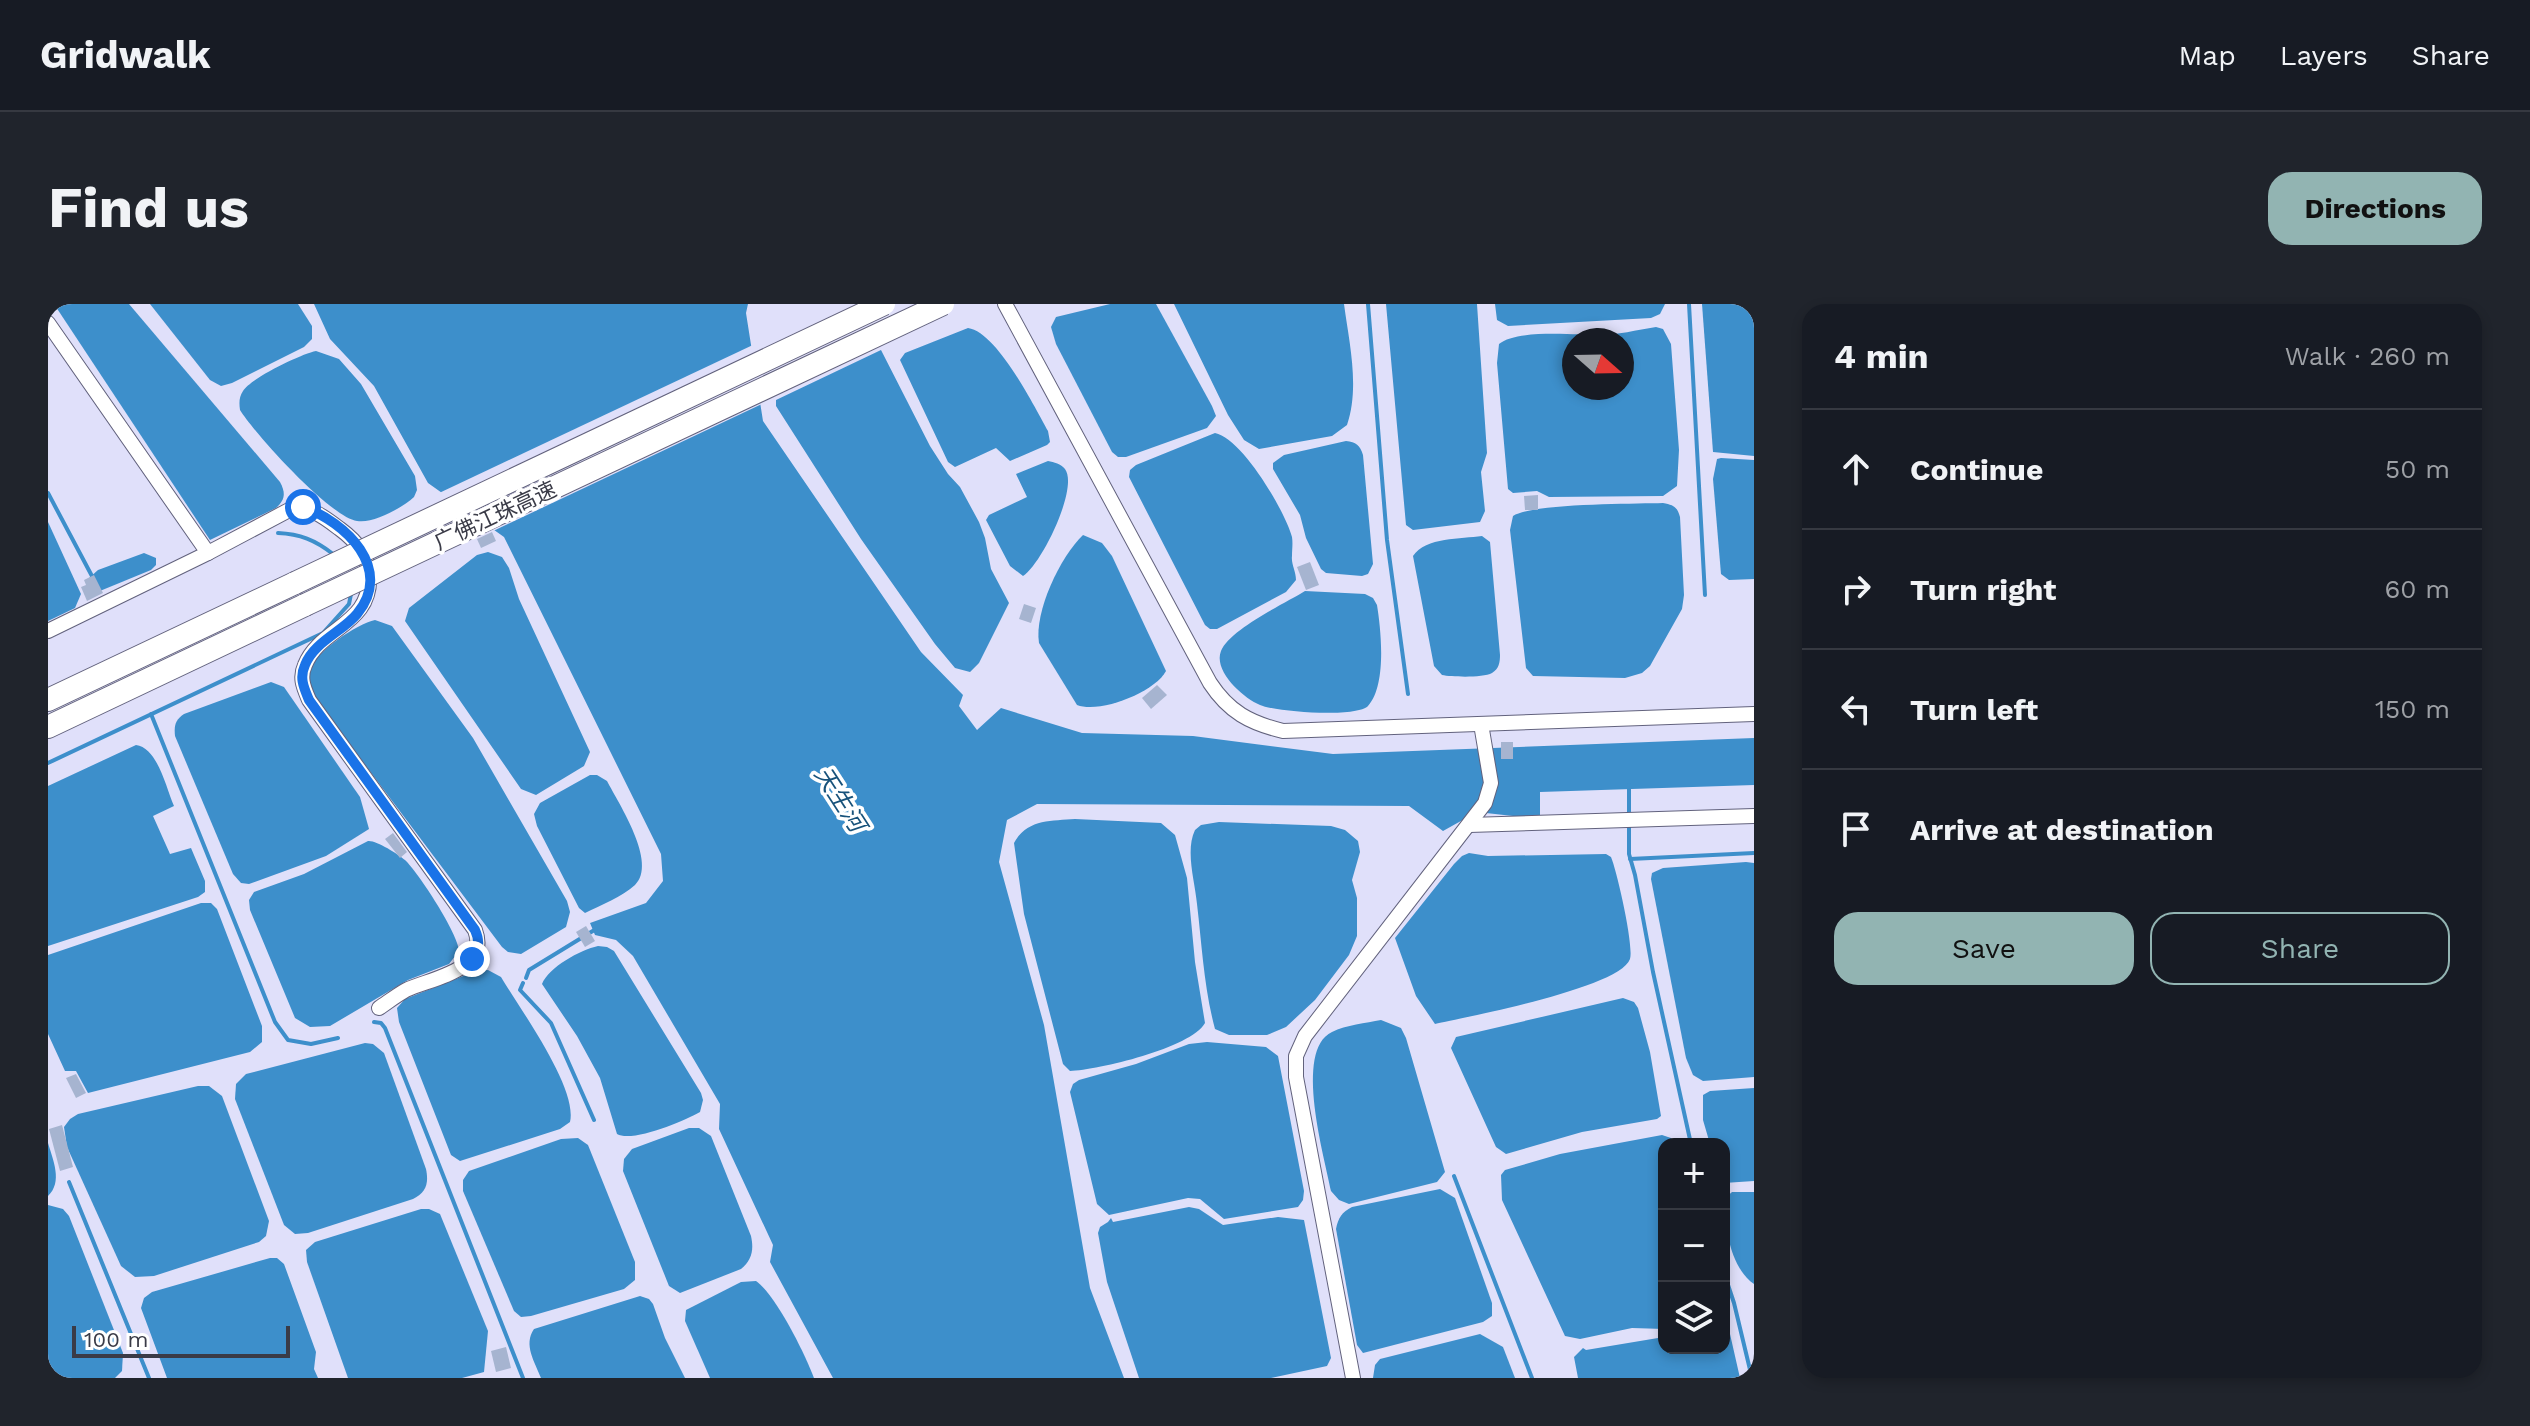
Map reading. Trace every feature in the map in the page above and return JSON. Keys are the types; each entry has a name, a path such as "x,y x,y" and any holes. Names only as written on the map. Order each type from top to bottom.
{"highway":[{"name":"广佛江珠高速","path":"48,700 884,304"},
{"name":"广佛江珠高速","path":"48,727 943,304"}],"street":[{"path":"1005,304 1202,670 1223,702 1241,717 1283,731 1754,714"},
{"path":"48,323 208,553"},
{"path":"48,631 291,509 303,507 314,511 349,536 369,562 370,583 366,599 357,615 312,653 301,676 304,689 475,930 479,940 477,951 465,966 405,991 379,1008"},
{"path":"1353,1378 1296,1077 1296,1056 1305,1036 1485,803 1491,783 1481,724"},
{"path":"1469,825 1754,816"}],"water":[{"path":"54,304 129,304 280,482 284,496 279,505 210,540"},
{"path":"150,304 298,304 312,326 312,339 304,347 221,386 210,380"},
{"name":"天生河","path":"314,304 748,304 746,313 763,421 921,652 963,695 959,706 977,730 1001,708 1082,733 1193,736 1333,754 1754,738 1754,785 1540,792 1540,817 1477,812 1443,831 1409,806 1037,804 1007,820 999,862 1044,1025 1090,1288 1124,1378 833,1378 770,1262 773,1245 719,1129 720,1104 633,956 616,940 595,935 590,923 646,903 663,881 661,854 504,537 428,483 374,386 330,339"},
{"path":"1110,304 1156,304 1212,406 1216,416 1207,428 1126,457 1118,457 1112,452 1056,344 1051,327 1056,317"},
{"path":"1174,304 1344,304 1353,380 1347,425 1332,436 1259,449 1244,440 1228,415"},
{"path":"1386,304 1477,304 1487,453 1481,472 1485,511 1480,522 1413,530 1406,525"},
{"path":"1495,304 1665,304 1660,314 1651,318 1508,326 1497,320"},
{"path":"1702,304 1754,304 1754,456 1713,452"},
{"path":"968,328 991,342 1014,372 1048,431 1050,442 1047,445 1010,461 996,448 955,467 948,462 900,360 905,353"},
{"path":"1663,329 1671,344 1679,450 1677,486 1663,496 1549,497 1537,491 1513,493 1508,489 1497,363 1499,344 1519,336 1562,334 1562,400 1634,400 1634,331"},
{"path":"881,350 930,446 960,487 979,522 991,569 1009,603 979,663 970,672 955,668 935,644 861,539 776,406 776,400"},
{"path":"316,351 339,359 361,384 415,476 417,490 414,497 379,518 357,521 329,505 276,455 240,410 241,396 248,386 277,367"},
{"path":"1215,433 1226,438 1249,461 1281,510 1292,537 1296,580 1286,592 1217,629 1210,629 1205,625 1129,477 1130,470 1136,465"},
{"path":"1346,441 1357,445 1363,455 1373,564 1368,574 1362,576 1326,573 1321,569 1306,538 1300,515 1273,469 1273,463 1284,455"},
{"path":"1717,459 1754,460 1754,579 1729,580 1721,574 1713,479"},
{"path":"1048,461 1065,469 1067,492 1048,542 1023,576 1010,566 986,520 989,515 1027,497 1016,474"},
{"path":"1663,503 1674,507 1680,517 1684,595 1682,609 1650,666 1642,673 1625,678 1533,676 1526,668 1510,530 1513,516 1562,506"},
{"path":"48,522 81,594 75,608 48,621"},
{"path":"1083,535 1102,543 1112,556 1166,671 1151,686 1126,699 1087,707 1077,705 1039,643 1041,616 1050,586"},
{"path":"1482,536 1490,542 1499,665 1492,673 1482,676 1442,675 1434,666 1413,556 1435,542"},
{"path":"488,552 502,557 509,568 519,599 590,752 584,766 536,795 521,789 405,621 409,608 477,555"},
{"path":"144,553 156,558 156,565 151,570 95,593 88,579 98,570"},
{"path":"1305,591 1365,594 1373,598 1377,605 1381,642 1378,685 1368,706 1361,710 1333,713 1269,708 1246,696 1231,683 1221,667 1221,651 1235,634"},
{"path":"375,620 392,626 473,738 567,901 570,912 566,927 521,954 508,952 502,947 314,697 310,671 319,656 348,633"},
{"path":"271,682 284,687 360,797 369,829 326,856 249,884 241,883 233,874 175,736 175,726 184,714"},
{"path":"136,745 144,748 156,761 174,806 153,816 170,854 191,848 205,881 205,892 198,897 48,946 48,786"},
{"path":"590,775 607,781 634,833 642,863 641,875 635,885 585,913 579,908 537,826 534,814 540,803"},
{"path":"1075,819 1161,823 1175,835 1187,878 1195,962 1205,1023 1182,1041 1164,1049 1101,1067 1070,1071 1063,1064 1024,914 1014,843 1033,825"},
{"path":"1219,822 1331,826 1345,830 1358,841 1360,852 1352,880 1357,898 1357,936 1349,955 1315,1000 1286,1027 1267,1035 1229,1035 1215,1029 1211,1014 1191,847 1195,830 1201,825"},
{"path":"368,841 392,851 411,867 445,918 459,951 449,964 408,980 330,1026 310,1027 295,1018 250,910 249,900 254,892 304,874"},
{"path":"1469,853 1488,856 1606,854 1611,857 1621,892 1630,959 1620,970 1572,990 1435,1024 1416,996 1395,938 1454,864"},
{"path":"1754,863 1754,1077 1703,1081 1693,1075 1686,1058 1652,873 1663,868"},
{"path":"201,903 211,903 217,909 262,1026 262,1042 250,1052 88,1093 76,1071 65,1071 48,1034 48,955"},
{"path":"598,946 614,951 701,1093 700,1112 646,1133 634,1136 617,1134 600,1078 577,1036 542,984 551,971 566,960"},
{"path":"488,970 501,977 546,1049 565,1090 570,1122 560,1129 460,1161 451,1155 399,1022 397,1008 405,999 476,971"},
{"path":"1623,998 1634,1002 1638,1008 1650,1052 1661,1116 1582,1132 1506,1154 1496,1147 1451,1048 1456,1037"},
{"path":"1381,1020 1401,1028 1406,1038 1445,1172 1437,1182 1349,1204 1339,1200 1331,1191 1318,1131 1313,1082 1315,1060 1321,1043 1332,1032"},
{"path":"1207,1042 1266,1047 1278,1056 1304,1191 1303,1200 1298,1207 1224,1219 1200,1199 1188,1198 1109,1215 1097,1204 1070,1092 1073,1084 1189,1044"},
{"path":"365,1043 373,1044 384,1053 426,1169 426,1187 413,1199 308,1233 295,1234 284,1225 235,1099 236,1084 246,1074"},
{"path":"209,1086 222,1096 269,1221 266,1236 259,1242 154,1276 135,1277 121,1266 67,1147 64,1127 78,1114"},
{"path":"1754,1088 1754,1181 1730,1183 1730,1138 1708,1138 1703,1120 1703,1095 1710,1091"},
{"path":"689,1128 699,1128 711,1136 751,1236 752,1250 748,1262 741,1269 680,1293 669,1286 623,1171 624,1159 632,1149"},
{"path":"1662,1135 1671,1138 1658,1138 1658,1329 1632,1328 1580,1339 1565,1336 1502,1200 1501,1175 1505,1170 1560,1154"},
{"path":"578,1138 588,1145 635,1262 635,1280 624,1289 521,1317 514,1311 463,1191 463,1180 469,1171 561,1139"},
{"path":"48,1143 56,1178 48,1196"},
{"path":"1440,1189 1455,1198 1492,1303 1492,1316 1483,1322 1363,1353 1357,1345 1336,1229 1339,1219 1352,1207"},
{"path":"1754,1192 1754,1284 1739,1267 1730,1245 1730,1194"},
{"path":"48,1205 63,1209 69,1216 123,1353 122,1371 115,1378 48,1378"},
{"path":"1189,1207 1199,1209 1223,1225 1278,1217 1304,1220 1331,1358 1327,1366 1271,1378 1139,1378 1107,1282 1098,1233 1100,1227 1111,1218 1113,1222"},
{"path":"421,1209 440,1214 488,1331 484,1372 462,1378 348,1378 307,1262 306,1250 315,1242"},
{"path":"277,1258 284,1264 316,1352 314,1369 318,1378 167,1378 141,1308 144,1298 152,1292"},
{"path":"756,1281 781,1312 814,1378 710,1378 685,1321 686,1310 741,1282"},
{"path":"640,1296 653,1304 665,1338 685,1378 541,1378 530,1347 534,1329"},
{"path":"1480,1334 1503,1347 1515,1378 1373,1378 1375,1365 1380,1359"},
{"path":"1730,1334 1740,1378 1578,1378 1574,1357 1583,1348 1658,1338 1658,1354 1730,1354"}],"pier":[{"path":"755,344 764,403 491,532 437,494"},
{"path":"883,347 772,399 774,396"}],"building":[{"path":"1538,495 1538,510 1525,510 1524,496"},
{"path":"492,532 496,541 481,548 477,539"},
{"path":"1310,562 1319,585 1306,590 1297,567"},
{"path":"94,575 103,593 87,601 81,587 86,585 84,580"},
{"path":"1024,604 1036,608 1031,623 1019,619"},
{"path":"1157,685 1167,695 1151,709 1142,698"},
{"path":"1501,742 1513,742 1513,759 1501,759"},
{"path":"393,833 407,852 400,858 385,839"},
{"path":"586,926 595,941 585,947 576,932"},
{"path":"76,1074 86,1093 76,1098 66,1078"},
{"path":"62,1125 73,1167 60,1171 49,1129"},
{"path":"506,1347 511,1368 496,1372 491,1351"}],"waterway":[{"path":"1368,304 1387,540 1408,694"},
{"path":"1689,304 1705,595"},
{"path":"48,493 93,578"},
{"path":"278,533 307,539 333,554"},
{"path":"48,763 323,633 349,604 351,594"},
{"path":"151,714 275,1022 288,1040 311,1044 338,1038"},
{"path":"1629,785 1629,816"},
{"path":"1629,825 1629,854 1690,1138"},
{"path":"1630,859 1754,853"},
{"path":"526,978 529,970 596,929"},
{"path":"523,983 520,990 551,1023 594,1120"},
{"path":"374,1022 381,1023 385,1028 523,1378"},
{"path":"1454,1176 1532,1378"},
{"path":"69,1182 149,1378"},
{"path":"1727,1282 1752,1378"}],"route":[{"path":"303,507 338,527 358,546 369,562 370,583 357,615 312,653 305,664 301,676 304,689 475,930 479,940 472,959"}]}
